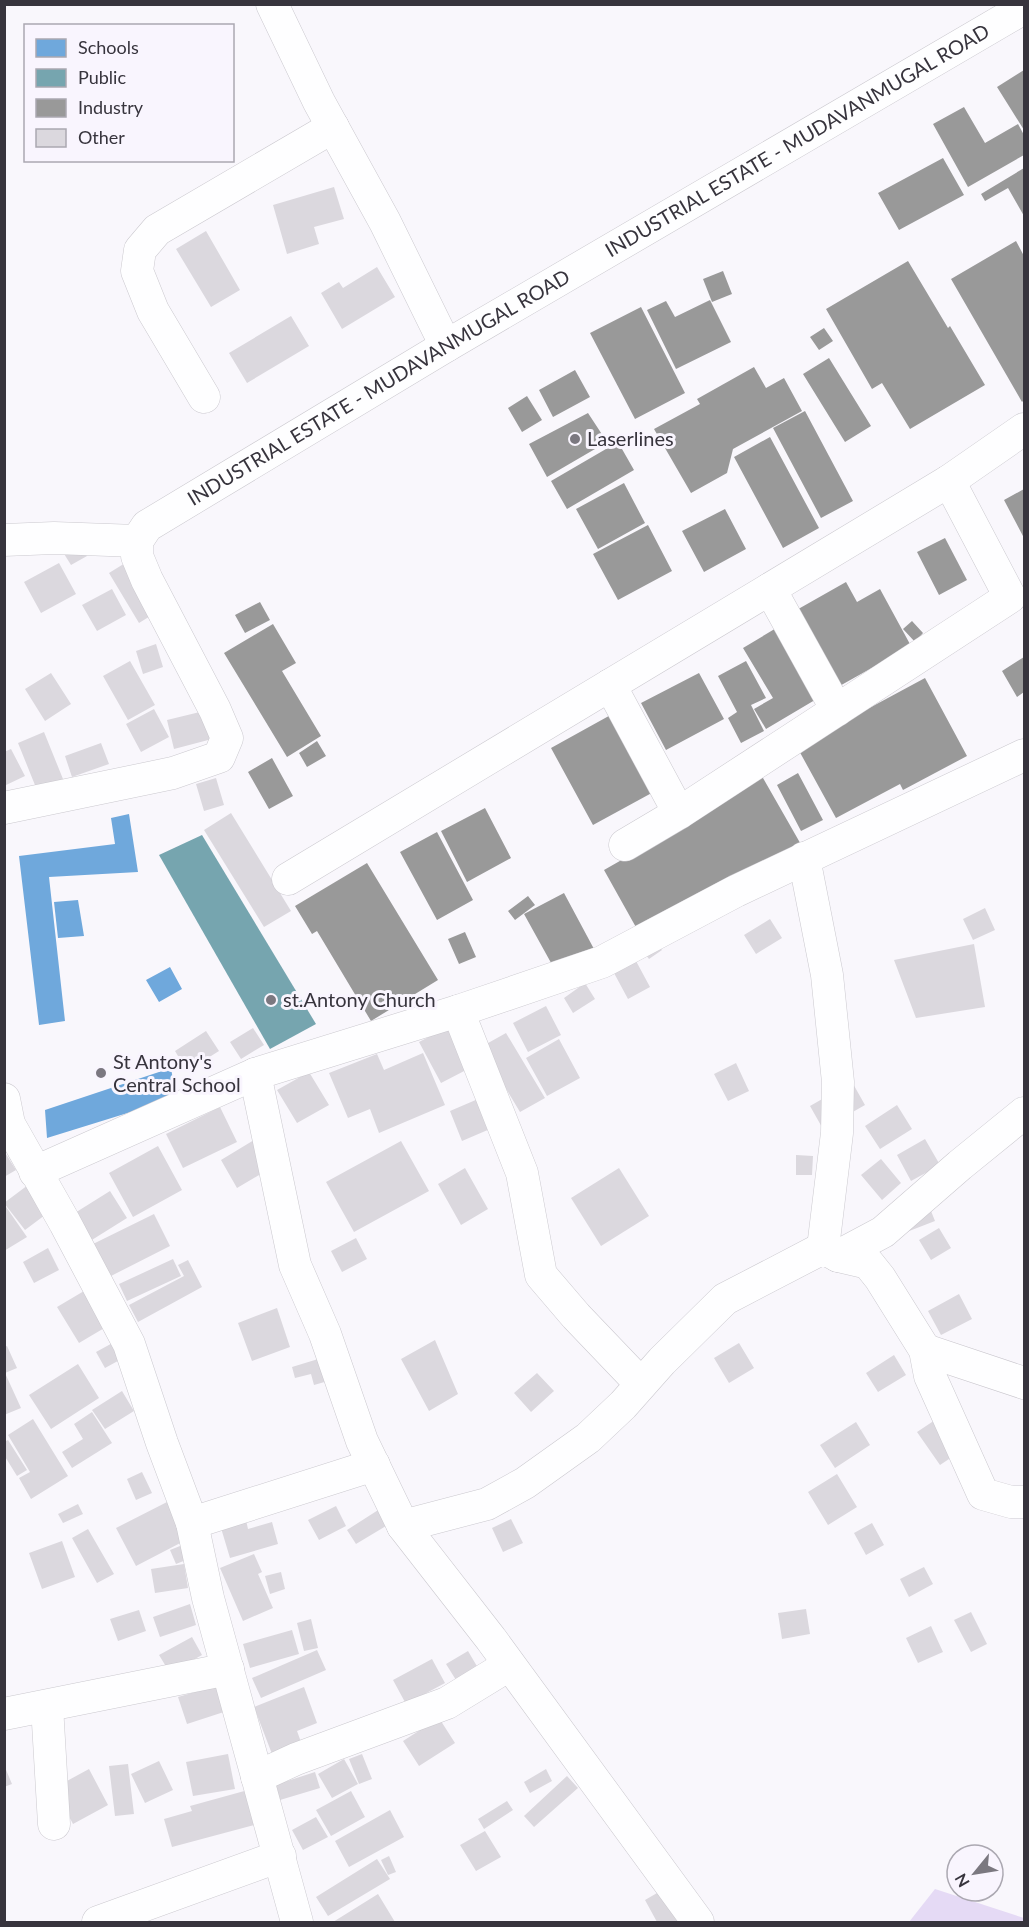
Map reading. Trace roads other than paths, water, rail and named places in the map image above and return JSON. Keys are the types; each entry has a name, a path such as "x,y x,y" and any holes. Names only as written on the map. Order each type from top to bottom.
{"street":[{"path":"272,4 333,127 385,222 446,346"},
{"name":"INDUSTRIAL ESTATE - MUDAVANMUGAL ROAD","path":"137,541 147,526 985,16 1024,8"},
{"path":"204,397 153,311 145,293 137,271 140,250 158,230 333,127"},
{"path":"288,879 949,481 1024,429"},
{"path":"625,844 679,813 1010,597 949,481"},
{"path":"4,540 54,538 137,541 137,556 147,580 215,710 227,738 219,757 173,773 4,808"},
{"path":"770,589 837,710"},
{"path":"610,685 679,813"},
{"path":"35,1172 255,1074 458,1011 602,962 736,891 1024,755"},
{"path":"804,858 826,975 838,1082 830,1252"},
{"path":"458,1011 522,1173 541,1275 576,1316 641,1384"},
{"path":"255,1074 295,1265 325,1334 362,1441 403,1526 509,1665 698,1923"},
{"path":"4,1099 9,1124 129,1344 192,1523 208,1598 297,1923"},
{"path":"403,1526 487,1504 525,1484 588,1438 725,1299 830,1252 883,1232 1024,1113"},
{"path":"830,1252 868,1263 880,1278 924,1350 930,1376 983,1494 1011,1502 1024,1503"},
{"path":"924,1350 1024,1383"},
{"path":"192,1523 374,1465"},
{"path":"257,1777 447,1703 509,1665"},
{"path":"4,1714 228,1669"},
{"path":"47,1706 54,1824"},
{"path":"98,1923 280,1856"}],"place":[{"name":"Laserlines","path":"575,439"},
{"name":"st.Antony Church","path":"271,1000"},
{"name":"St Antony's Central School","path":"101,1073"}]}
